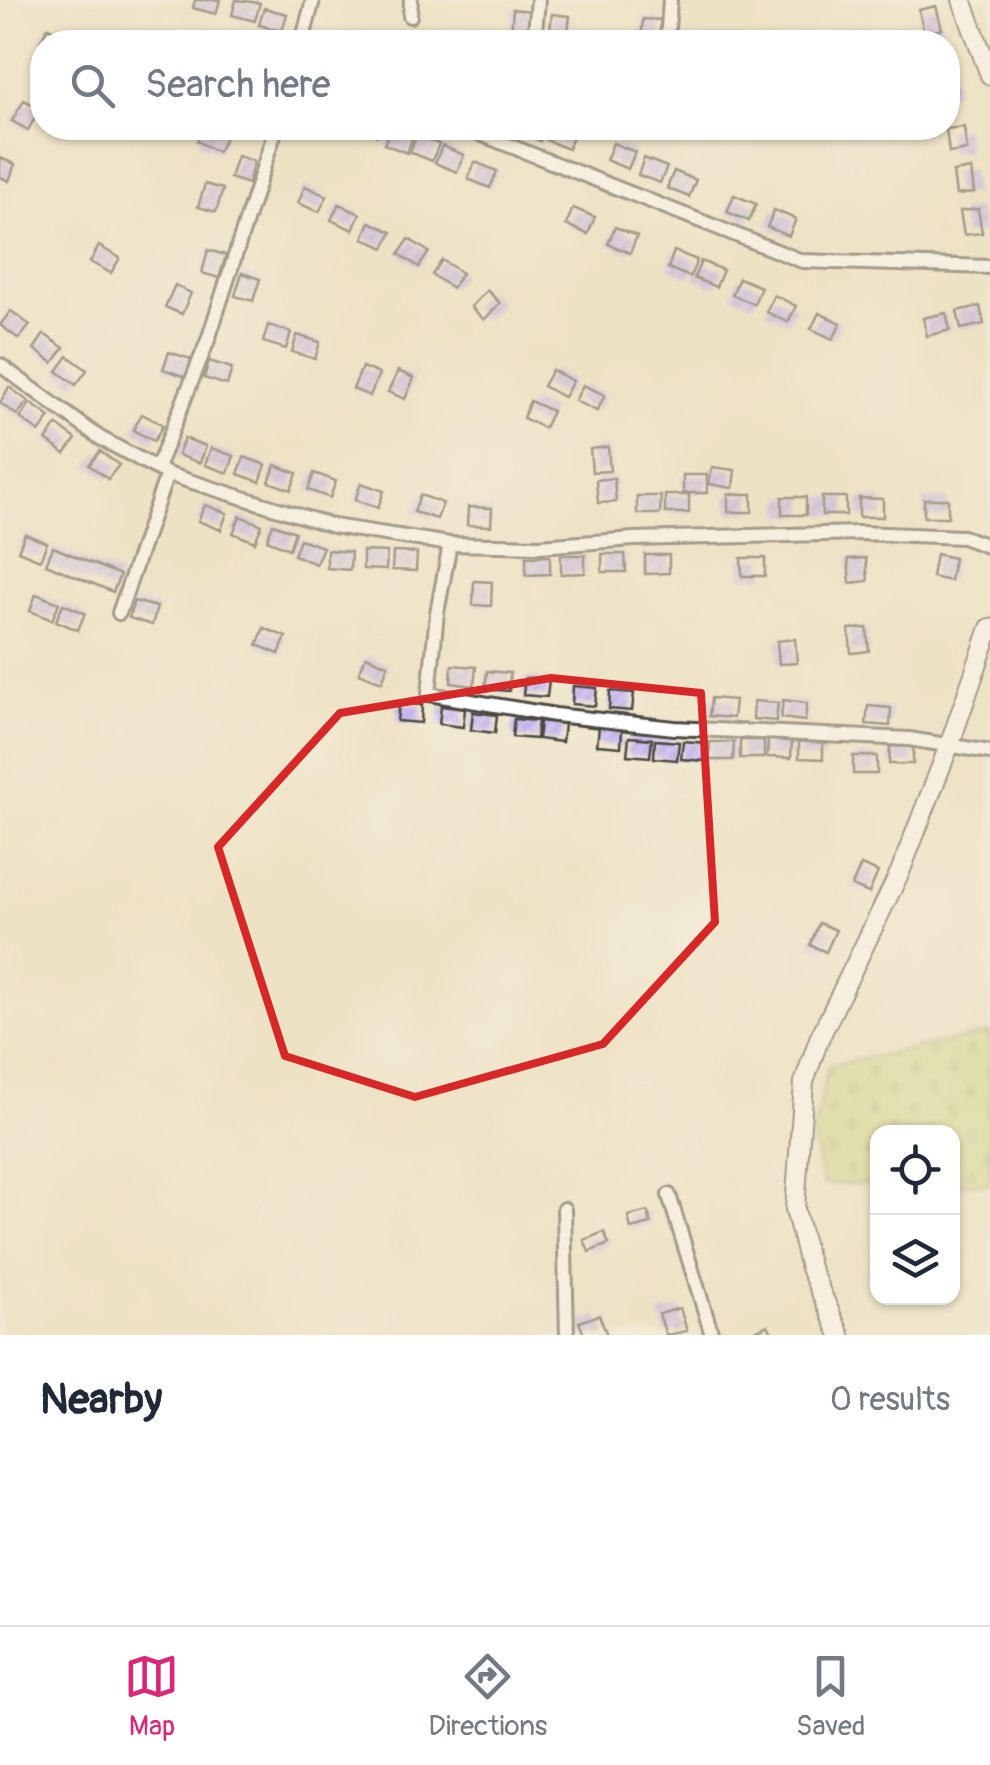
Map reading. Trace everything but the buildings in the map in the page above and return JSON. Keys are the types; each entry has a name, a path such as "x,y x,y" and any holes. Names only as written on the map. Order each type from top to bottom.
{"street":[{"path":"305,30 313,0"},
{"path":"410,16 411,0"},
{"path":"535,30 538,0"},
{"path":"667,30 670,0"},
{"path":"962,0 990,75"},
{"path":"119,614 162,471 272,140"},
{"path":"494,140 802,261 990,267"},
{"path":"0,364 100,438 162,471 333,526 450,544 540,546 634,539 860,533 963,537 990,547"},
{"path":"450,544 429,694 555,715 674,728 909,739 990,752"},
{"path":"840,1335 810,1268 795,1209 804,1082 819,1039 900,872 990,628"},
{"path":"670,1195 712,1335"},
{"path":"564,1209 567,1335"}],"highlighted area":[{"path":"551,678 701,693 715,922 603,1044 415,1097 285,1056 218,847 340,713"}],"green space":[{"path":"990,1033 990,1183 960,1184 960,1125 870,1125 870,1184 823,1184 813,1135 828,1066"}]}
